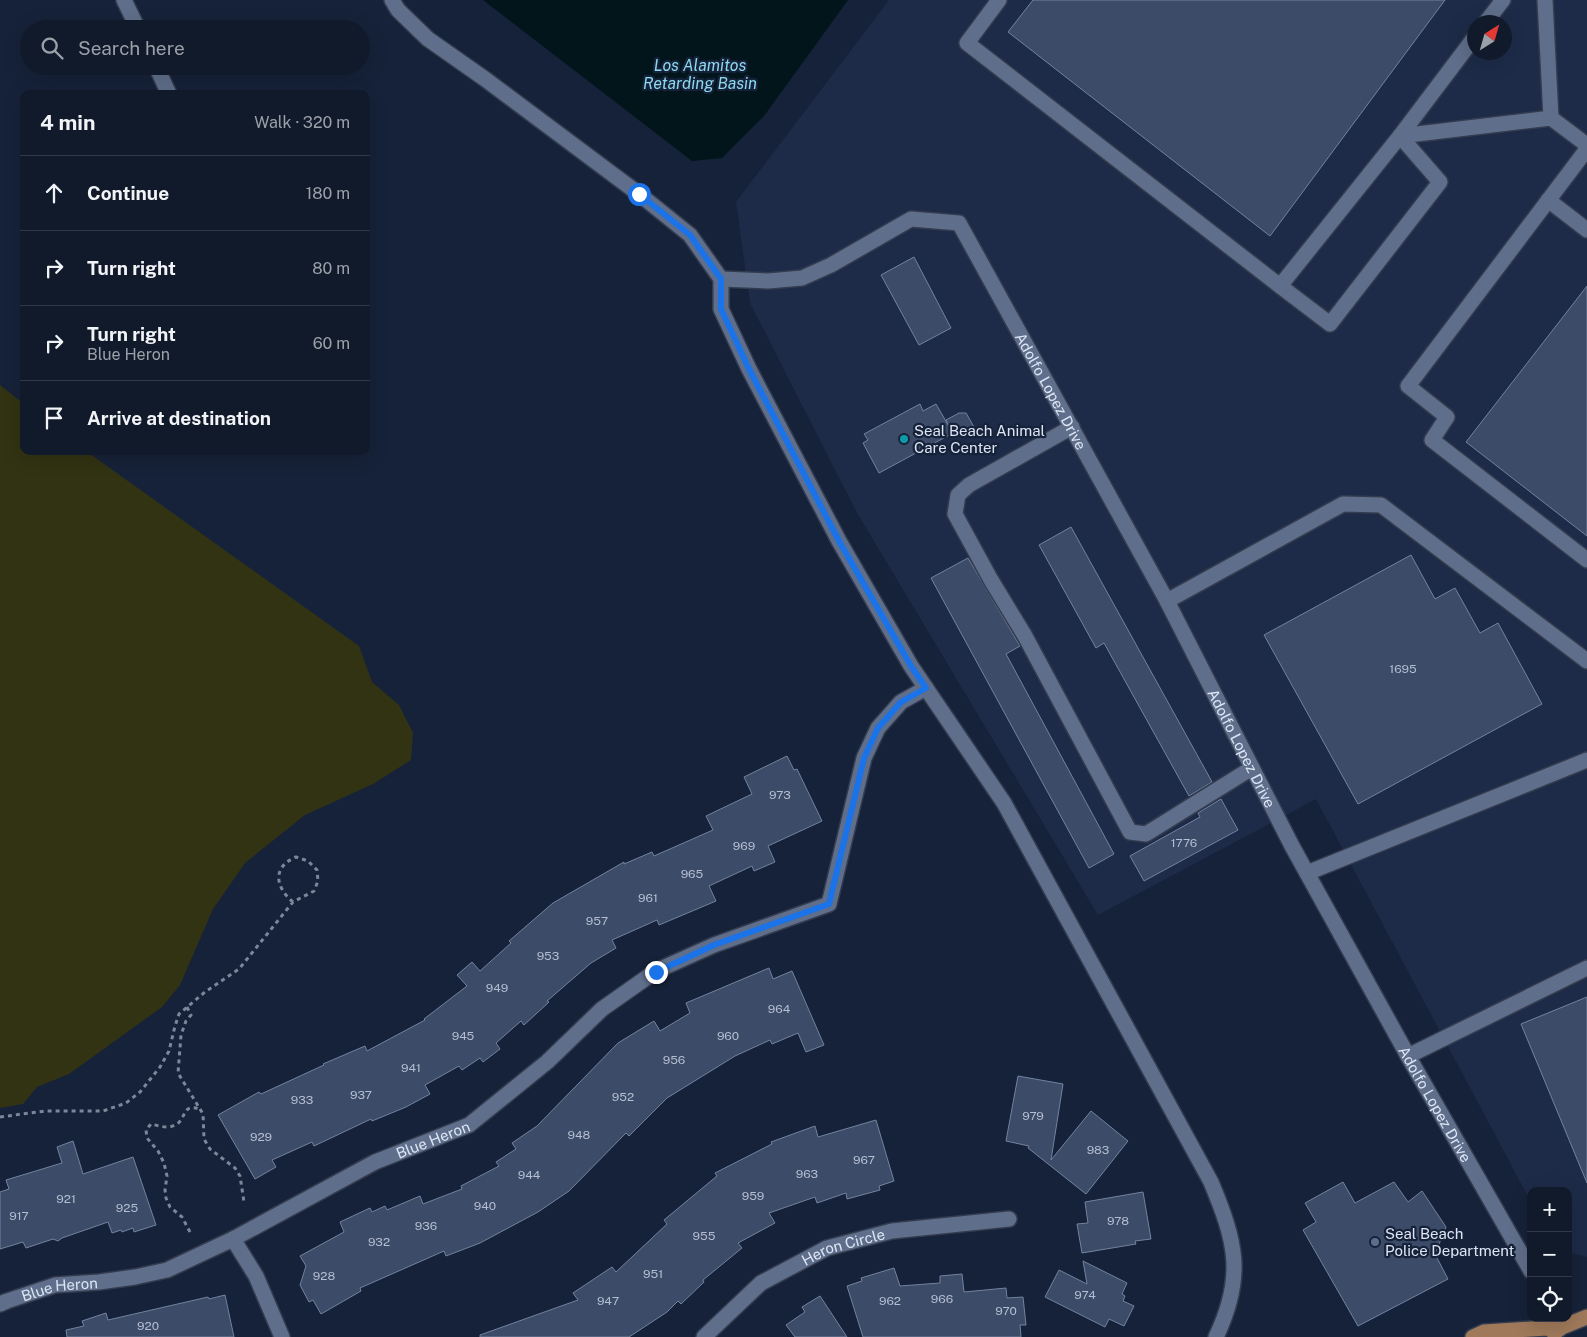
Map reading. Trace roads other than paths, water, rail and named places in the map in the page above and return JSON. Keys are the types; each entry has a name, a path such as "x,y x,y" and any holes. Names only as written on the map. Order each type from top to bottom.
{"main road":[{"path":"1473,1337 1484,1332 1560,1323 1587,1317"},
{"path":"1549,1337 1560,1323"}],"street":[{"path":"124,0 134,20"},
{"path":"392,0 398,10 428,39 486,79 632,188 690,235 721,279 721,309 749,369 839,541 911,666 1004,803 1211,1182 1226,1219 1233,1246 1234,1269 1233,1292 1226,1316 1216,1337"},
{"path":"999,0 967,43 1330,324 1440,182 1400,136"},
{"path":"1491,15 1503,0"},
{"path":"1545,0 1551,118"},
{"path":"1280,286 1400,136 1467,47"},
{"path":"160,75 167,90"},
{"path":"1400,136 1551,118 1587,145"},
{"path":"1587,149 1408,386 1447,417 1432,440 1587,560"},
{"path":"1548,200 1587,230"},
{"name":"Adolfo Lopez Drive","path":"721,279 768,281 802,278 830,265 911,219 960,223 1167,600 1307,873 1408,1056 1527,1264"},
{"path":"1072,427 975,480 958,495 955,514 991,580 1025,636 1130,832 1146,834 1252,768"},
{"path":"1167,600 1343,504 1381,505 1587,661"},
{"name":"Blue Heron","path":"0,1304 55,1285 99,1282 166,1270 233,1239 375,1162 469,1125 547,1062 602,1009 656,972 714,945 829,904 864,758 878,728 901,702 926,688"},
{"path":"1307,873 1587,760"},
{"path":"1408,1056 1587,968"},
{"name":"Heron Circle","path":"704,1337 760,1283 827,1248 892,1231 1008,1219"},
{"path":"233,1239 256,1276 282,1337"}],"water":[{"name":"Los Alamitos Retarding Basin","path":"483,0 848,0 764,116 722,158 692,161"}],"place":[{"name":"Seal Beach Animal Care Center","path":"904,439"},
{"name":"Seal Beach Police Department","path":"1375,1242"}]}
